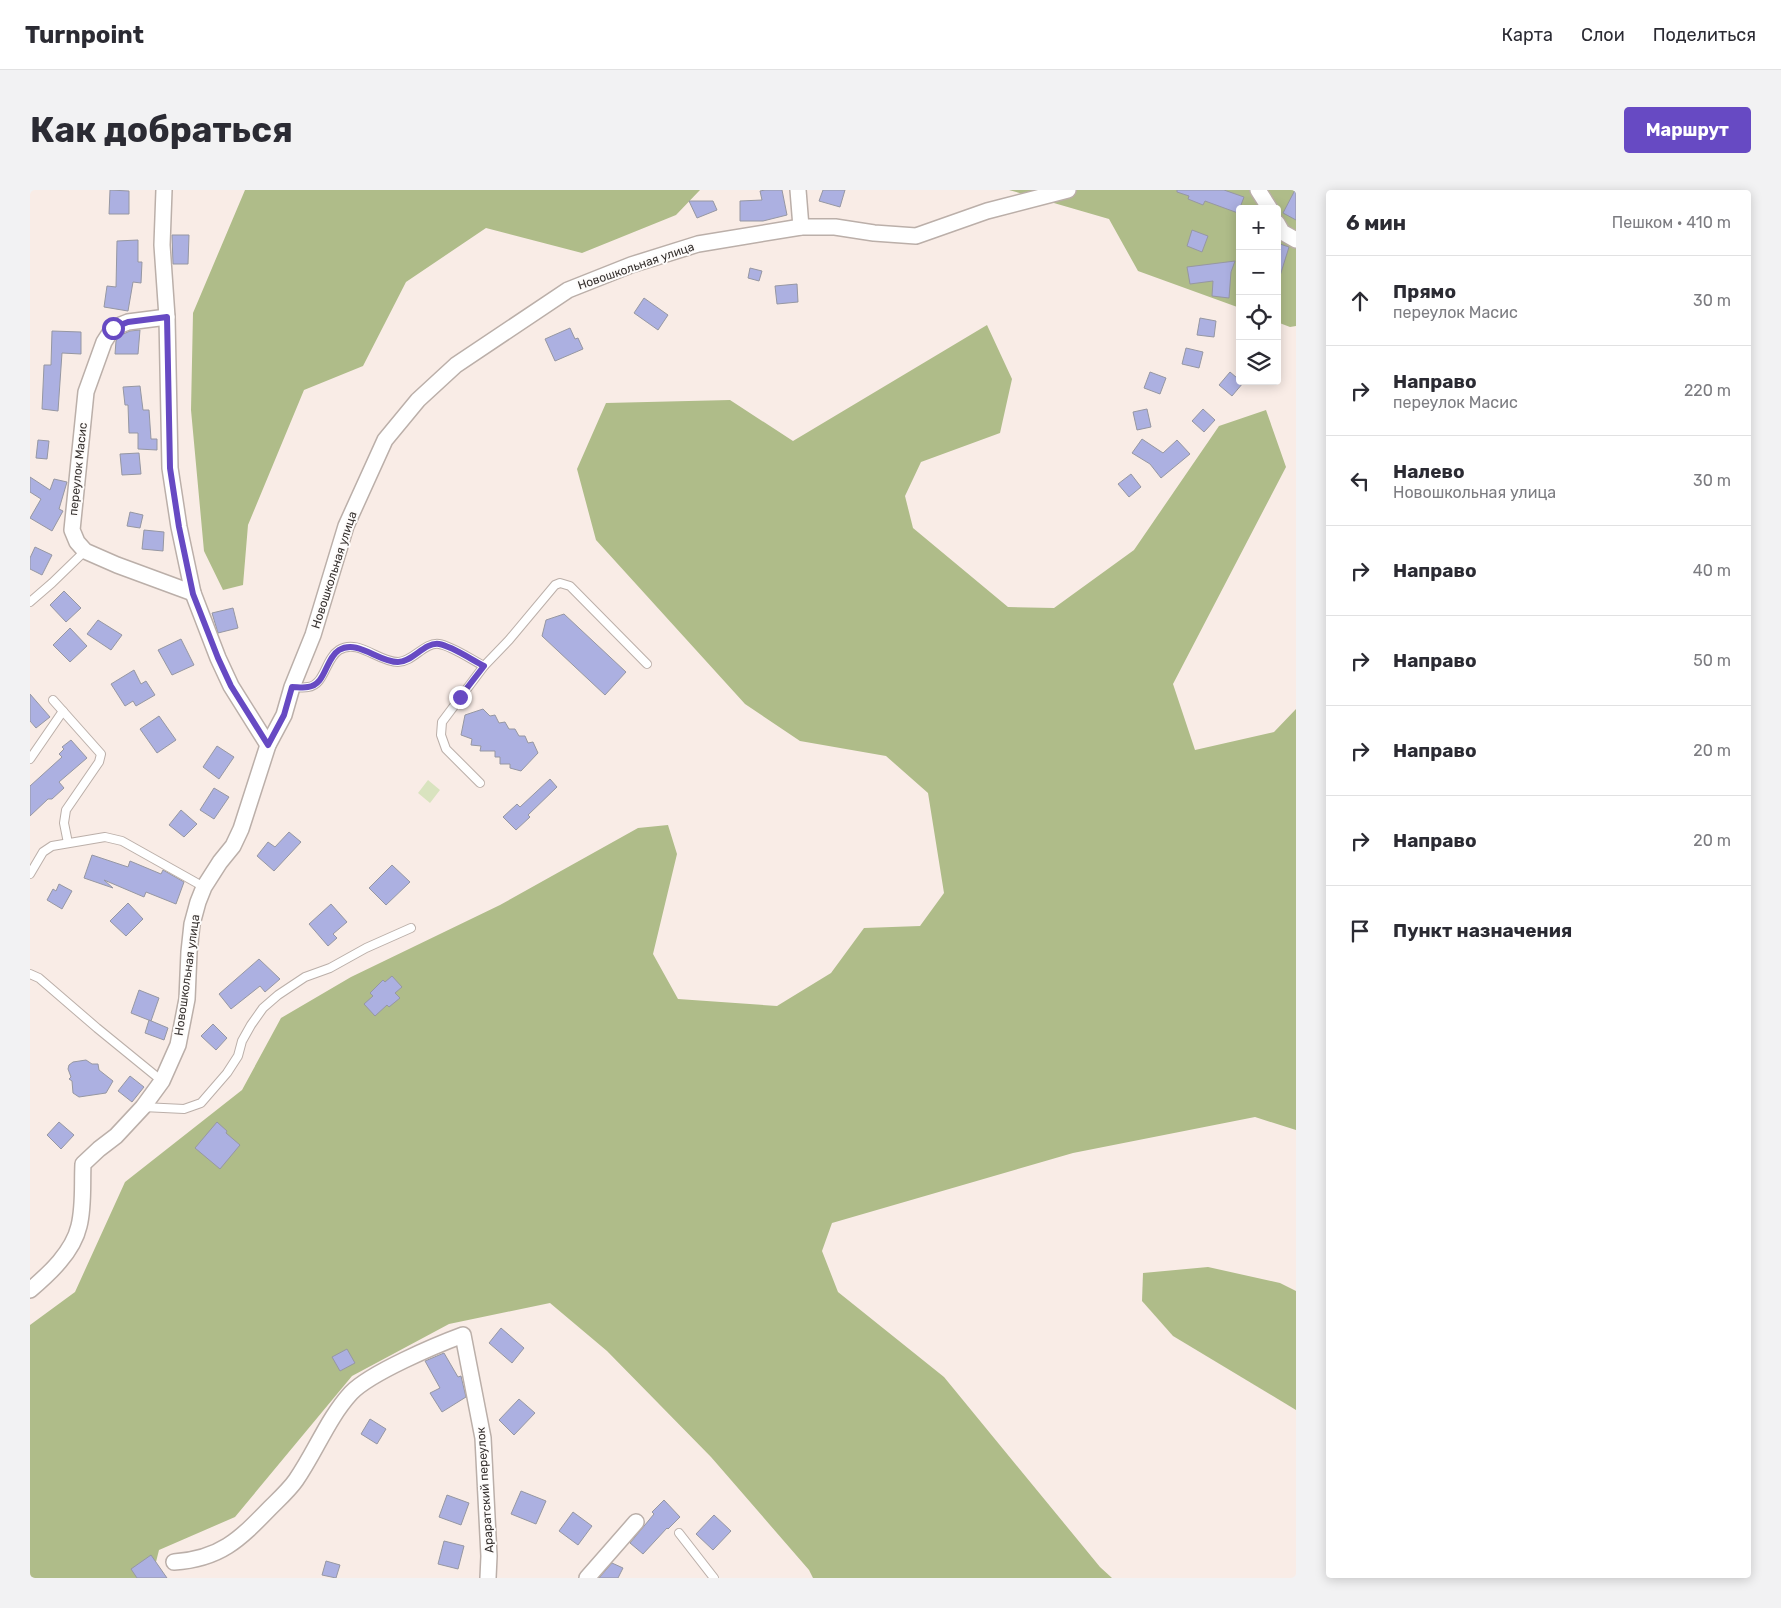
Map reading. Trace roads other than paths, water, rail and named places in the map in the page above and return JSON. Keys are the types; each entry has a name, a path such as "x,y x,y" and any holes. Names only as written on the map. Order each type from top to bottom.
{"street":[{"path":"164,190 162,244 167,317 170,468 179,527 193,594 218,658 231,686 268,745"},
{"path":"798,190 801,227"},
{"name":"Новошкольная улица","path":"30,1290 46,1276 70,1247 79,1227 82,1206 83,1164 116,1136 143,1107 162,1081 178,1045 187,999 192,924 198,902 204,887 233,846 241,829 268,745 284,715 292,687 313,635 346,526 385,440 418,400 456,365 568,290 631,266 698,244 801,227 835,227 874,233 916,236 987,211 1068,190"},
{"path":"1258,190 1267,205"},
{"path":"1281,230 1296,240"},
{"name":"переулок Масис","path":"85,550 76,542 72,530 86,392 104,342 113,328 128,322 167,317"},
{"path":"85,550 117,565 193,594"},
{"name":"Араратский переулок","path":"174,1562 194,1560 220,1552 248,1531 296,1481 332,1418 352,1391 378,1374 463,1336 483,1438 489,1556 488,1578"},
{"path":"587,1578 636,1522"}],"lane":[{"path":"30,602 85,550"},
{"path":"480,783 446,750 441,735 442,722 484,666 509,640 555,585 560,583 570,586 648,664"},
{"path":"292,687 314,685 333,656 340,650 350,647 397,662 433,644 439,644 484,666"},
{"path":"53,700 101,754 99,762 66,810 64,823 68,843"},
{"path":"30,758 63,711"},
{"path":"30,874 43,852 52,846 105,837 122,841 204,887"},
{"path":"143,1107 184,1109 201,1103 227,1073 238,1056 242,1040 263,1008 278,994 304,977 330,968 366,948 411,928"},
{"path":"30,974 39,978 162,1081"},
{"path":"679,1533 714,1578"}]}
